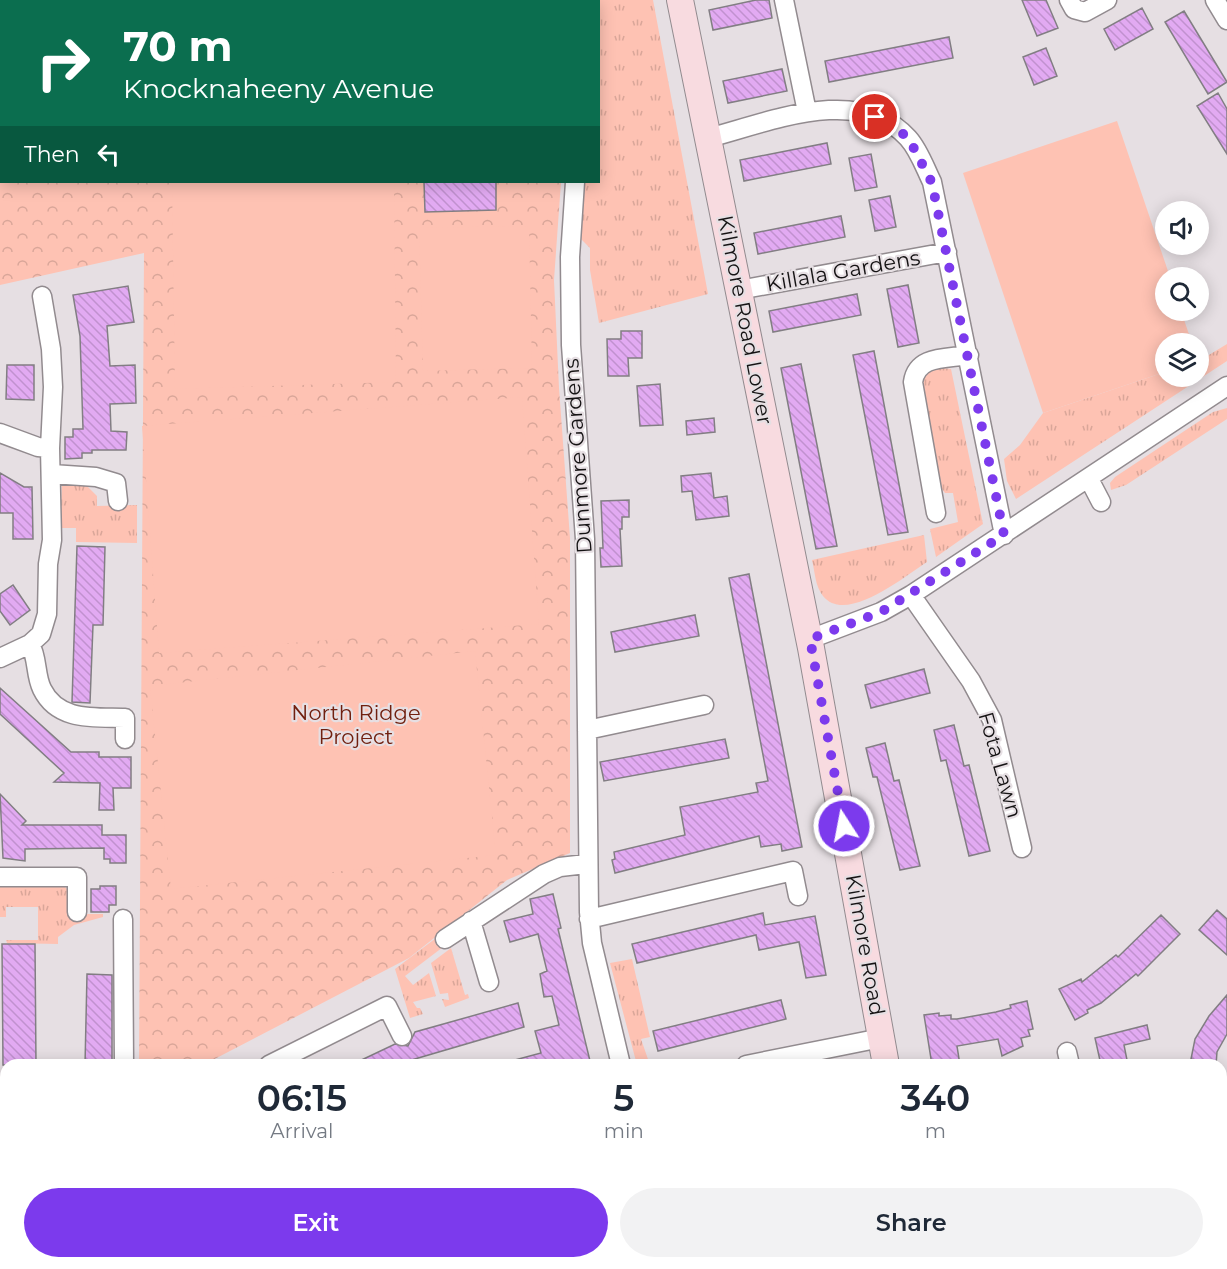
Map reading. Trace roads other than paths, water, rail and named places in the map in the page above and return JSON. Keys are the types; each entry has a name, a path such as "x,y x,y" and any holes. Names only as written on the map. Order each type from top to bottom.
{"street":[{"name":"Kilmore Road Lower","path":"680,0 810,639"},
{"path":"784,0 807,112"},
{"path":"1069,0 1074,9 1085,12 1107,0"},
{"path":"1215,0 1227,20"},
{"name":"Killala Gardens","path":"708,138 807,112 836,108 864,112 886,122 908,137 932,183 1004,535"},
{"name":"Dunmore Gardens","path":"575,183 570,257 571,345 585,539 586,864 592,943 620,1059"},
{"name":"Killala Gardens","path":"739,290 947,252"},
{"path":"0,658 30,644 41,634 47,612 48,564 52,540 50,448 53,378 42,296"},
{"path":"936,513 913,382 914,373 923,363 969,355"},
{"path":"810,639 881,612 911,596 1227,386"},
{"path":"0,432 38,447 50,448"},
{"path":"52,474 96,477 116,483 118,501"},
{"path":"1089,479 1101,502"},
{"name":"Fota Lawn","path":"911,596 971,681 992,720 1022,848"},
{"name":"Kilmore Road","path":"810,639 885,1059"},
{"path":"30,644 42,688 48,697 68,714 125,718 125,739"},
{"path":"587,730 704,705"},
{"path":"445,939 550,871 586,864"},
{"path":"589,919 793,871 798,896"},
{"path":"0,877 77,877 77,912"},
{"path":"123,919 124,1059"},
{"path":"471,921 489,982"},
{"path":"281,1059 387,1006 402,1036"},
{"path":"776,1059 881,1038"}],"park label":[{"name":"North Ridge Project","path":"356,725"}]}
